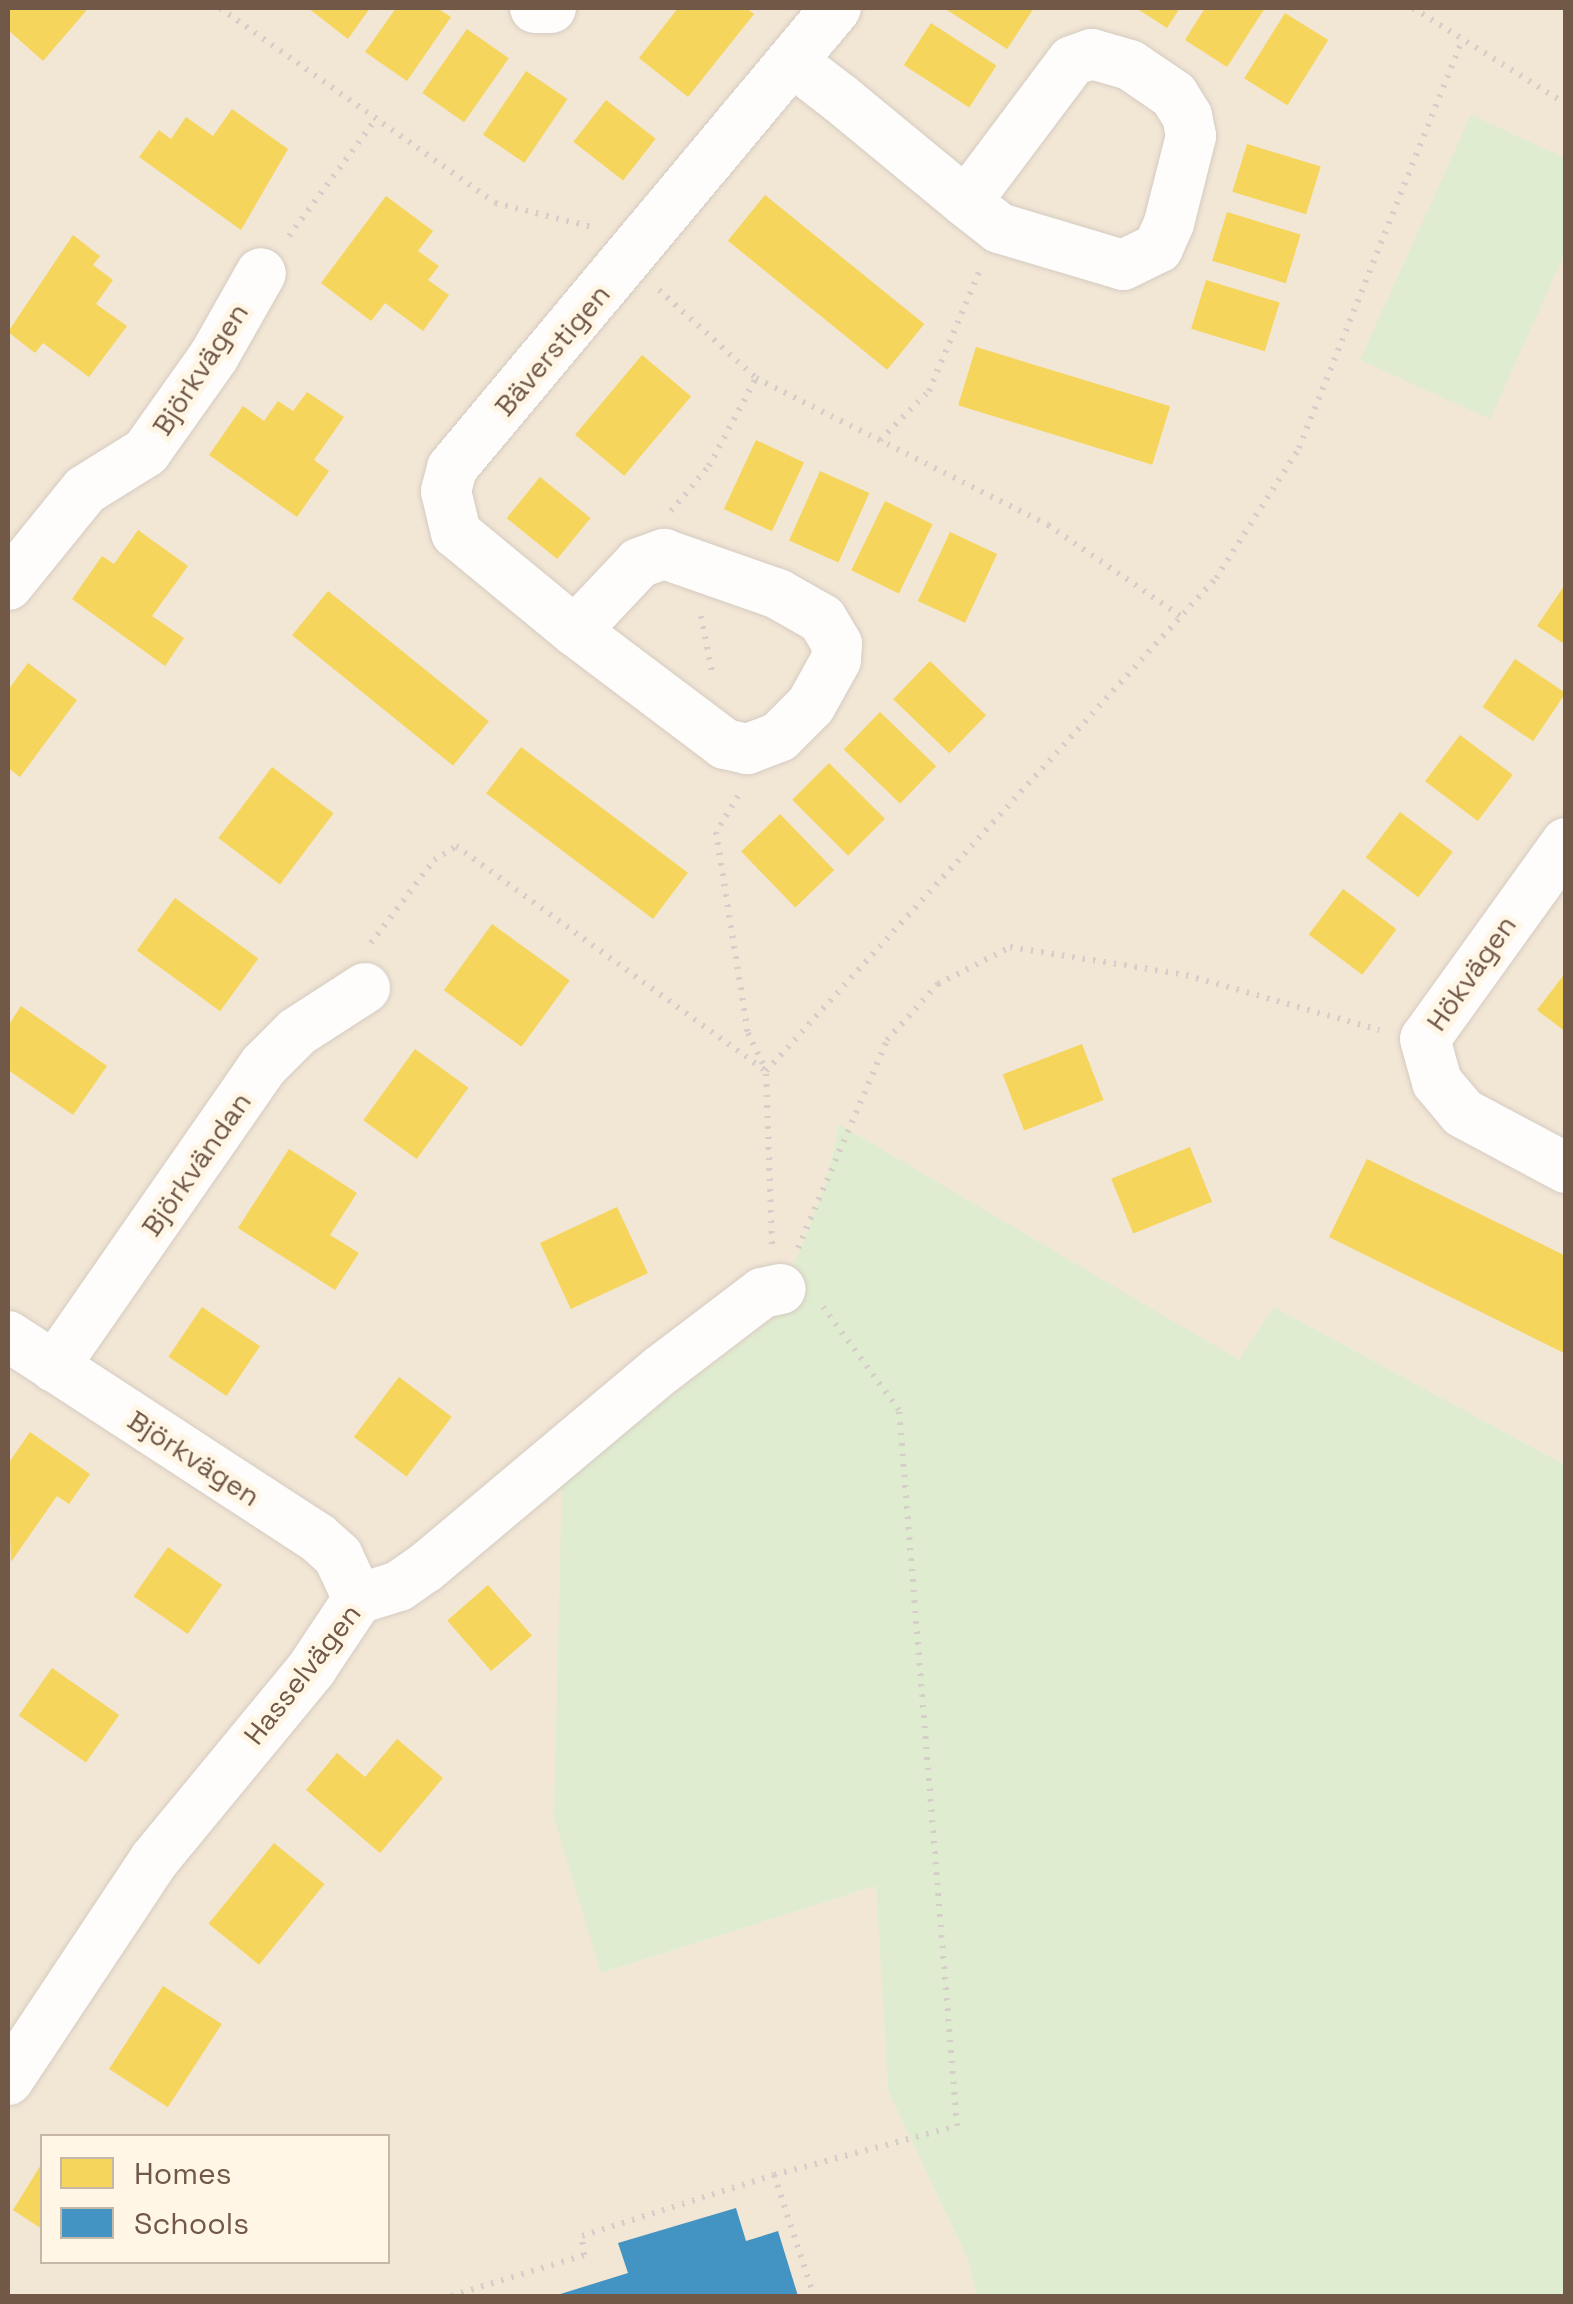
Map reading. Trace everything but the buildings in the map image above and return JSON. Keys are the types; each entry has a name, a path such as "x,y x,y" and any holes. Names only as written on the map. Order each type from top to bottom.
{"street":[{"path":"535,8 551,8"},
{"name":"Bäverstigen","path":"736,746 575,631 456,533 446,491 452,468 836,8"},
{"path":"793,62 981,213"},
{"name":"Björkvägen","path":"8,585 84,490 146,452 214,356 261,272"},
{"path":"575,631 640,563 680,557 822,619 837,644 836,660 810,705 779,737 736,746"},
{"name":"Hökvägen","path":"1566,842 1424,1039 1437,1082 1462,1113 1566,1168"},
{"name":"Björkvändan","path":"54,1367 264,1065 297,1032 365,988"},
{"name":"Hasselvägen","path":"8,2080 154,1860 312,1668 358,1600 399,1586 425,1568 661,1370 762,1293 782,1288"},
{"name":"Björkvägen","path":"8,1336 318,1538 338,1556 358,1600"}],"path":[{"path":"220,8 495,202 589,225 756,378 1048,526 1185,619"},
{"path":"1413,8 1566,104"},
{"path":"766,1071 1185,619 1300,448 1462,40"},
{"path":"261,272 375,120"},
{"path":"880,440 929,391 981,213"},
{"path":"451,2296 584,2256 582,2236 774,2175 957,2126 899,1410 839,1320 812,1298 782,1288 773,1268 766,1071 748,1033 716,832 745,785 680,557 661,529 709,466 756,378"},
{"path":"365,988 353,968 434,860 456,846 766,1071"},
{"path":"782,1288 887,1040 938,984 1010,947 1186,975 1424,1039"},
{"path":"774,2175 814,2296"}],"shaded area":[{"path":"8,8 1565,8 1565,1465 1274,1307 1239,1361 839,1124 826,1183 772,1320 562,1479 602,1973 876,1886 888,2091 968,2260 977,2296 8,2296"}],"green space":[{"path":"1471,115 1565,158 1565,253 1490,419 1360,360"},
{"path":"839,1124 1239,1360 1274,1307 1565,1465 1565,2296 977,2296 968,2260 888,2091 876,1886 601,1973 554,1818 562,1479 772,1320 826,1183"}]}
